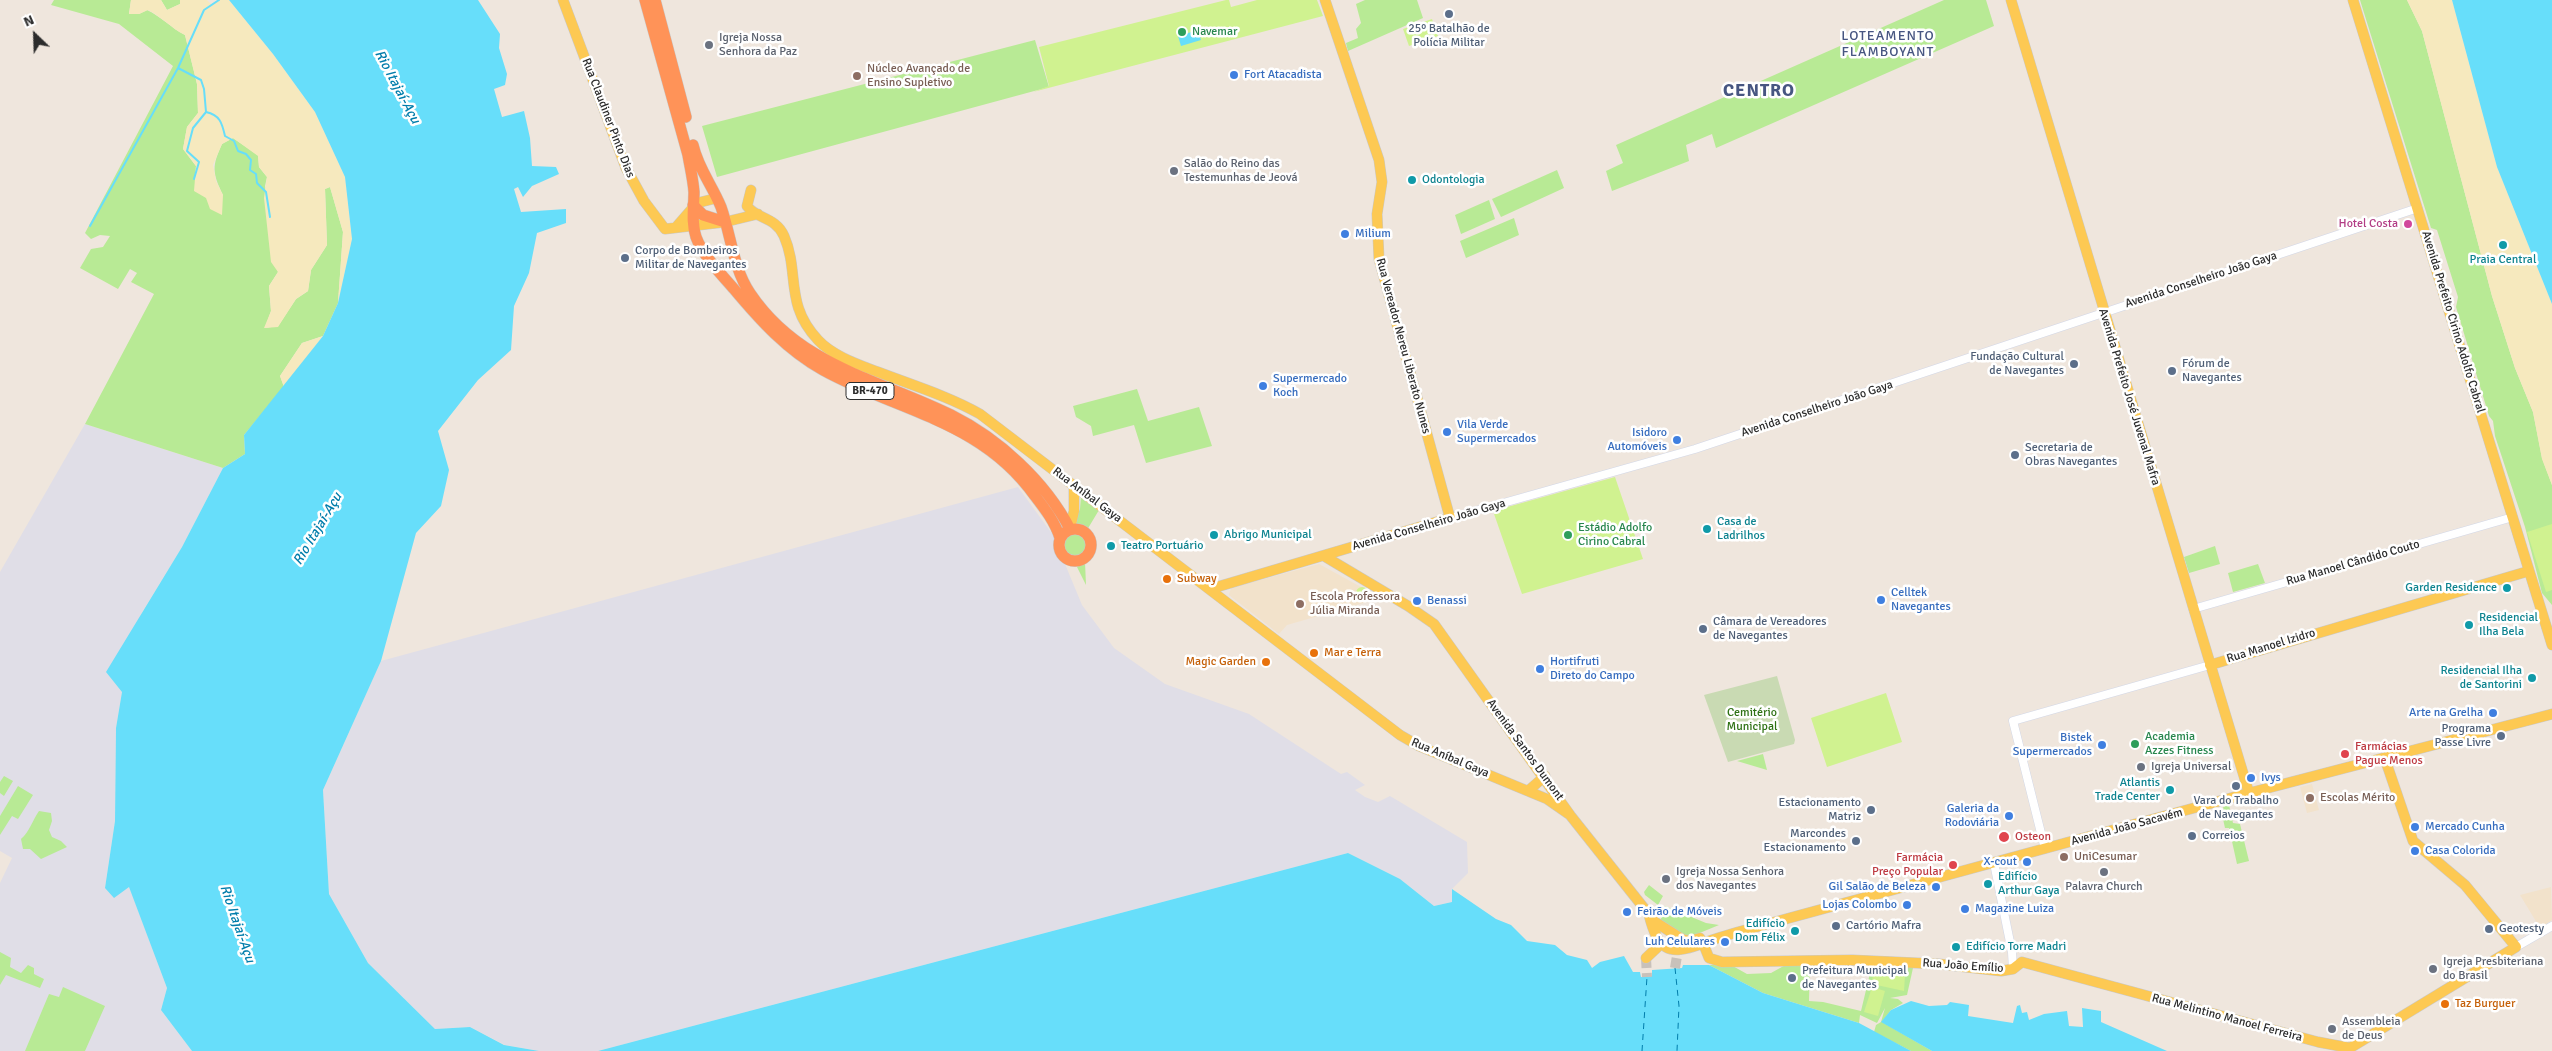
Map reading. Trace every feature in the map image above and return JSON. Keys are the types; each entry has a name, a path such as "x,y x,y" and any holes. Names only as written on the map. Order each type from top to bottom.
{"highway":[{"name":"BR-470","path":"645,0 688,155 693,180 694,226 700,245 719,271 767,327 791,349 838,378 936,418 988,448 1003,460 1029,488 1052,519 1060,538"},
{"name":"BR-470","path":"655,0 695,156 717,198 740,273 749,292 764,312 795,340 834,366 933,406 983,434 1015,459 1036,481 1062,515 1070,529"},
{"path":"693,206 704,215 725,222"},
{"path":"1070,529 1081,529 1089,536 1091,547 1085,558 1074,561 1064,557 1058,547 1060,538 1070,529"}],"main road":[{"name":"Rua Claudiner Pinto Dias","path":"563,0 626,168 644,201 665,229 677,226"},
{"name":"Rua Vereador Nereu Liberato Nunes","path":"1325,0 1379,160 1382,182 1377,214 1378,259 1450,518"},
{"name":"Avenida Prefeito José Juvenal Mafra","path":"2011,0 2249,793"},
{"name":"Avenida Prefeito Cirino Adolfo Cabral","path":"2353,0 2552,645"},
{"path":"751,190 747,206 759,214"},
{"path":"677,226 693,206 702,200 717,198"},
{"path":"677,226 725,222 759,214"},
{"name":"Rua Aníbal Gaya","path":"759,214 771,221 784,236 796,301 806,323 819,341 848,360 957,402 980,414 1400,735 1419,746 1547,799 1570,814"},
{"path":"1070,529 1074,510 1074,485"},
{"name":"Avenida Conselheiro João Gaya","path":"1210,589 1450,518"},
{"name":"Avenida Santos Dumont","path":"1324,556 1408,606 1434,624 1545,776 1570,814 1655,922 1682,939 1689,941 1704,937 1718,938"},
{"name":"Rua Manoel Izidro","path":"2210,665 2529,571"},
{"name":"Avenida João Sacavém","path":"1662,943 1678,954 1718,938 2249,793 2552,714"},
{"path":"2385,759 2413,841 2465,885 2516,948"},
{"path":"1528,791 1545,776"},
{"path":"1646,958 1662,943 1654,934 1649,915"},
{"name":"Rua João Emílio","path":"1702,943 1709,958 1722,962 1852,960 1939,964 2001,971 2013,968 2022,962"},
{"name":"Rua Melintino Manoel Ferreira","path":"2022,962 2318,1042 2350,1048 2516,948"}],"street":[{"name":"Avenida Conselheiro João Gaya","path":"1450,518 1695,449 2418,208"},
{"name":"Rua Manoel Cândido Couto","path":"2193,609 2513,517"},
{"name":"Rua Manoel Izidro","path":"2045,849 2013,722 2210,665"},
{"path":"1994,863 2012,952 2013,968"},
{"name":"Rua Melintino Manoel Ferreira","path":"2516,948 2552,926"},
{"path":"2012,952 2022,962"}],"shaded area":[{"path":"85,424 223,468 182,547 141,614 122,692 116,728 115,821 105,888 129,886 167,988 161,1010 192,1051 0,1051 0,883 12,858 0,851 0,572"},
{"path":"1018,487 1053,535 1082,605 1114,648 1165,684 1249,714 1341,774 1347,772 1365,785 1355,790 1365,797 1378,802 1390,796 1467,842 1468,873 1452,889 1452,902 1434,906 1400,879 1348,853 598,1051 539,1051 505,1045 470,1027 435,1029 368,963 329,894 323,790 381,661"},
{"name":"Escola Professora Júlia Miranda","path":"1319,564 1381,598 1287,625 1279,634 1229,595 1231,588"},
{"name":"Escolas Mérito","path":"2312,784 2319,810 2307,813 2300,787"},
{"path":"2551,887 2552,920 2540,928 2520,895"}],"green space":[{"path":"54,0 131,0 129,14 139,14 147,10 185,35 197,84 198,113 187,127 183,149 196,166 195,191 223,195 215,175 216,158 222,144 233,138 258,155 259,167 267,177 265,186 278,272 269,286 271,311 265,328 278,326 296,299 308,291 311,270 327,245 325,189 330,187 343,232 338,303 323,336 302,343 280,376 284,387 244,435 245,454 223,468 85,424 154,294 131,282 137,273 130,269 118,289 80,268 91,249 103,247 110,236 100,235 91,239 85,233 173,66 119,24 51,5"},
{"path":"161,0 180,0 180,4 167,10"},
{"name":"Navemar","path":"1229,0 1231,7 1257,0 1317,0 1323,16 1033,92 1049,86 1039,47"},
{"path":"1365,0 1417,0 1423,18 1348,51 1346,43 1358,38 1356,29 1361,23 1356,4"},
{"path":"1944,0 1986,0 1994,26 1716,148 1712,134 1686,145 1689,161 1612,191 1606,171 1623,163 1616,145"},
{"path":"2360,0 2407,0 2422,31 2492,296 2515,368 2533,412 2542,458 2552,485 2552,605 2542,593 2525,527 2456,307 2458,297 2437,230 2431,228"},
{"path":"1432,19 1438,36 1409,46 1403,29"},
{"path":"1035,40 1049,87 717,177 702,126"},
{"path":"1557,170 1564,188 1501,217 1492,199"},
{"path":"1489,200 1495,219 1461,234 1455,215"},
{"path":"1514,218 1519,235 1466,258 1460,241"},
{"path":"1137,389 1148,421 1199,407 1212,446 1146,463 1134,425 1093,436 1091,426 1076,417 1073,406"},
{"name":"Estádio Adolfo Cirino Cabral","path":"1615,477 1643,559 1522,594 1493,511"},
{"path":"1081,496 1099,510 1087,530 1081,529 1074,523 1080,509"},
{"path":"2552,524 2552,590 2546,592 2527,532"},
{"path":"1075,534 1083,537 1086,545 1083,553 1075,556 1067,553 1064,545 1067,537"},
{"path":"2215,546 2220,564 2189,573 2184,557"},
{"path":"1085,562 1086,585 1077,567"},
{"path":"2258,564 2265,583 2233,592 2228,573"},
{"path":"1362,587 1368,593 1362,599 1356,593"},
{"name":"Cemitério Municipal","path":"1777,676 1795,740 1794,744 1728,762 1704,695"},
{"path":"1886,693 1902,742 1827,767 1811,718"},
{"path":"1763,754 1767,770 1737,761"},
{"path":"4,776 13,781 4,796 0,793 0,782"},
{"path":"18,786 33,795 18,819 12,816 0,835 0,816"},
{"path":"2229,805 2233,823 2240,824 2249,861 2237,864 2229,828 2225,828 2223,819 2226,817 2223,807"},
{"path":"39,811 51,813 52,821 49,830 52,837 61,841 67,847 41,859 30,849 23,849 21,839 27,833"},
{"path":"1649,885 1663,896 1658,905 1645,895 1644,892"},
{"path":"1665,906 1706,923 1719,925 1690,937 1683,936 1660,922"},
{"path":"0,952 11,958 10,967 21,973 28,965 34,968 34,974 44,979 40,988 6,975 0,985"},
{"path":"1789,963 1810,963 1809,1001 1823,1002 1861,1011 1872,965 1913,968 1907,995 1890,998 1898,999 1903,1003 1891,1010 1882,1022 1932,1051 1911,1051 1874,1032 1876,1025 1881,1022 1885,1008 1877,1023 1860,1015 1859,1023 1763,993 1709,965 1731,965 1747,974 1771,973"},
{"path":"1873,973 1905,975 1904,991 1872,984"},
{"path":"63,987 105,1006 85,1051 25,1051 49,994 59,997"},
{"path":"1872,987 1885,991 1878,1016 1864,1012"}],"sand":[{"path":"131,0 161,0 167,10 180,4 180,0 207,0 212,5 219,0 229,0 273,54 315,112 345,177 352,239 338,303 343,232 330,187 325,189 327,245 311,270 308,291 296,299 278,327 264,328 271,311 269,286 278,272 271,262 264,198 267,177 259,167 258,156 233,138 222,144 213,165 216,181 223,195 222,215 210,209 206,198 194,191 196,166 183,149 187,127 198,113 197,84 185,35 148,10 139,14 129,14"},
{"name":"Praia Central","path":"2407,0 2452,0 2497,167 2552,304 2552,485 2542,459 2533,412 2515,368 2492,296 2422,31"},
{"path":"323,336 284,387 280,376 302,343"}],"water":[{"name":"Rio Itajaí-Açu","path":"229,0 478,0 500,34 499,48 507,74 505,85 494,89 502,117 524,111 530,138 532,166 556,167 559,174 532,186 523,197 518,187 514,189 521,212 566,209 566,223 537,233 529,273 514,306 511,350 478,380 438,431 449,470 441,506 416,533 381,661 323,790 329,894 368,963 435,1029 470,1027 504,1045 539,1051 192,1051 161,1010 167,988 129,887 114,898 105,888 115,821 116,728 122,692 106,672 182,547 223,468 245,454 244,435 323,336 338,303 352,239 345,177 315,112 273,54"},
{"path":"2452,0 2552,0 2552,304 2497,167"},
{"path":"1198,30 1201,40 1181,46 1178,36"},
{"path":"1348,853 1400,879 1434,906 1452,902 1452,889 1496,919 1511,925 1527,941 1555,945 1567,955 1587,960 1592,968 1600,962 1624,956 1633,972 1640,972 1641,977 1652,976 1652,970 1682,968 1683,965 1709,965 1763,993 1859,1023 1911,1051 598,1051"},
{"path":"1911,1001 1929,1006 1947,1005 1950,1002 1969,1005 1968,1016 2013,1023 2017,1006 2020,1005 2022,1013 2027,1012 2029,1020 2044,1014 2067,1011 2069,1026 2083,1027 2082,1008 2101,1011 2101,1022 2167,1051 1932,1051 1881,1022 1891,1010"}],"waterway":[{"path":"90,226 178,68 204,10 219,0"},
{"path":"178,68 201,80 204,89 206,112 193,128 187,151 199,162 194,179"},
{"path":"206,112 217,117 225,136 234,141 238,151 246,154 251,160 250,170 256,174 257,183 266,192 270,217"}],"ferry route":[{"path":"1675,968 1679,1006 1677,1051"},
{"path":"1642,1051 1647,977"}],"tunnel":[{"path":"1675,968 1677,956"},
{"path":"1646,958 1647,977"}],"place":[{"name":"25º Batalhão de Polícia Militar","path":"1449,14"},
{"name":"Navemar","path":"1182,32"},
{"name":"Igreja Nossa Senhora da Paz","path":"709,45"},
{"name":"Fort Atacadista","path":"1234,75"},
{"name":"Núcleo Avançado de Ensino Supletivo","path":"857,76"},
{"name":"Salão do Reino das Testemunhas de Jeová","path":"1174,171"},
{"name":"Odontologia","path":"1412,180"},
{"name":"Hotel Costa","path":"2408,224"},
{"name":"Milium","path":"1345,234"},
{"name":"Praia Central","path":"2503,245"},
{"name":"Corpo de Bombeiros Militar de Navegantes","path":"625,258"},
{"name":"Fundação Cultural de Navegantes","path":"2074,364"},
{"name":"Fórum de Navegantes","path":"2172,371"},
{"name":"Supermercado Koch","path":"1263,386"},
{"name":"Vila Verde Supermercados","path":"1447,432"},
{"name":"Isidoro Automóveis","path":"1677,440"},
{"name":"Secretaria de Obras Navegantes","path":"2015,455"},
{"name":"Casa de Ladrilhos","path":"1707,529"},
{"name":"Abrigo Municipal","path":"1214,535"},
{"name":"Estádio Adolfo Cirino Cabral","path":"1568,535"},
{"name":"Teatro Portuário","path":"1111,546"},
{"name":"Subway","path":"1167,579"},
{"name":"Garden Residence","path":"2507,588"},
{"name":"Celltek Navegantes","path":"1881,600"},
{"name":"Benassi","path":"1417,601"},
{"name":"Escola Professora Júlia Miranda","path":"1300,604"},
{"name":"Residencial Ilha Bela","path":"2469,625"},
{"name":"Câmara de Vereadores de Navegantes","path":"1703,629"},
{"name":"Mar e Terra","path":"1314,653"},
{"name":"Magic Garden","path":"1266,662"},
{"name":"Hortifruti Direto do Campo","path":"1540,669"},
{"name":"Residencial Ilha de Santorini","path":"2532,678"},
{"name":"Arte na Grelha","path":"2493,713"},
{"name":"Programa Passe Livre","path":"2501,736"},
{"name":"Academia Azzes Fitness","path":"2135,744"},
{"name":"Bistek Supermercados","path":"2102,745"},
{"name":"Farmácias Pague Menos","path":"2345,754"},
{"name":"Igreja Universal","path":"2141,767"},
{"name":"Ivys","path":"2251,778"},
{"name":"Vara do Trabalho de Navegantes","path":"2236,786"},
{"name":"Atlantis Trade Center","path":"2170,790"},
{"name":"Escolas Mérito","path":"2310,798"},
{"name":"Estacionamento Matriz","path":"1871,810"},
{"name":"Galeria da Rodoviária","path":"2009,816"},
{"name":"Mercado Cunha","path":"2415,827"},
{"name":"Correios","path":"2192,836"},
{"name":"Osteon","path":"2004,837"},
{"name":"Marcondes Estacionamento","path":"1856,841"},
{"name":"Casa Colorida","path":"2415,851"},
{"name":"UniCesumar","path":"2064,857"},
{"name":"X-cout","path":"2027,862"},
{"name":"Farmácia Preço Popular","path":"1953,865"},
{"name":"Palavra Church","path":"2104,872"},
{"name":"Igreja Nossa Senhora dos Navegantes","path":"1666,879"},
{"name":"Edifício Arthur Gaya","path":"1988,884"},
{"name":"Gil Salão de Beleza","path":"1936,887"},
{"name":"Lojas Colombo","path":"1907,905"},
{"name":"Magazine Luiza","path":"1965,909"},
{"name":"Feirão de Móveis","path":"1627,912"},
{"name":"Cartório Mafra","path":"1836,926"},
{"name":"Geotesty","path":"2489,929"},
{"name":"Edifício Dom Félix","path":"1795,931"},
{"name":"Luh Celulares","path":"1725,942"},
{"name":"Edifício Torre Madri","path":"1956,947"},
{"name":"Igreja Presbiteriana do Brasil","path":"2433,969"},
{"name":"Prefeitura Municipal de Navegantes","path":"1792,978"},
{"name":"Taz Burguer","path":"2445,1004"},
{"name":"Assembleia de Deus","path":"2332,1029"}],"district":[{"name":"LOTEAMENTO FLAMBOYANT","path":"1888,44"},
{"name":"CENTRO","path":"1759,91"}]}
